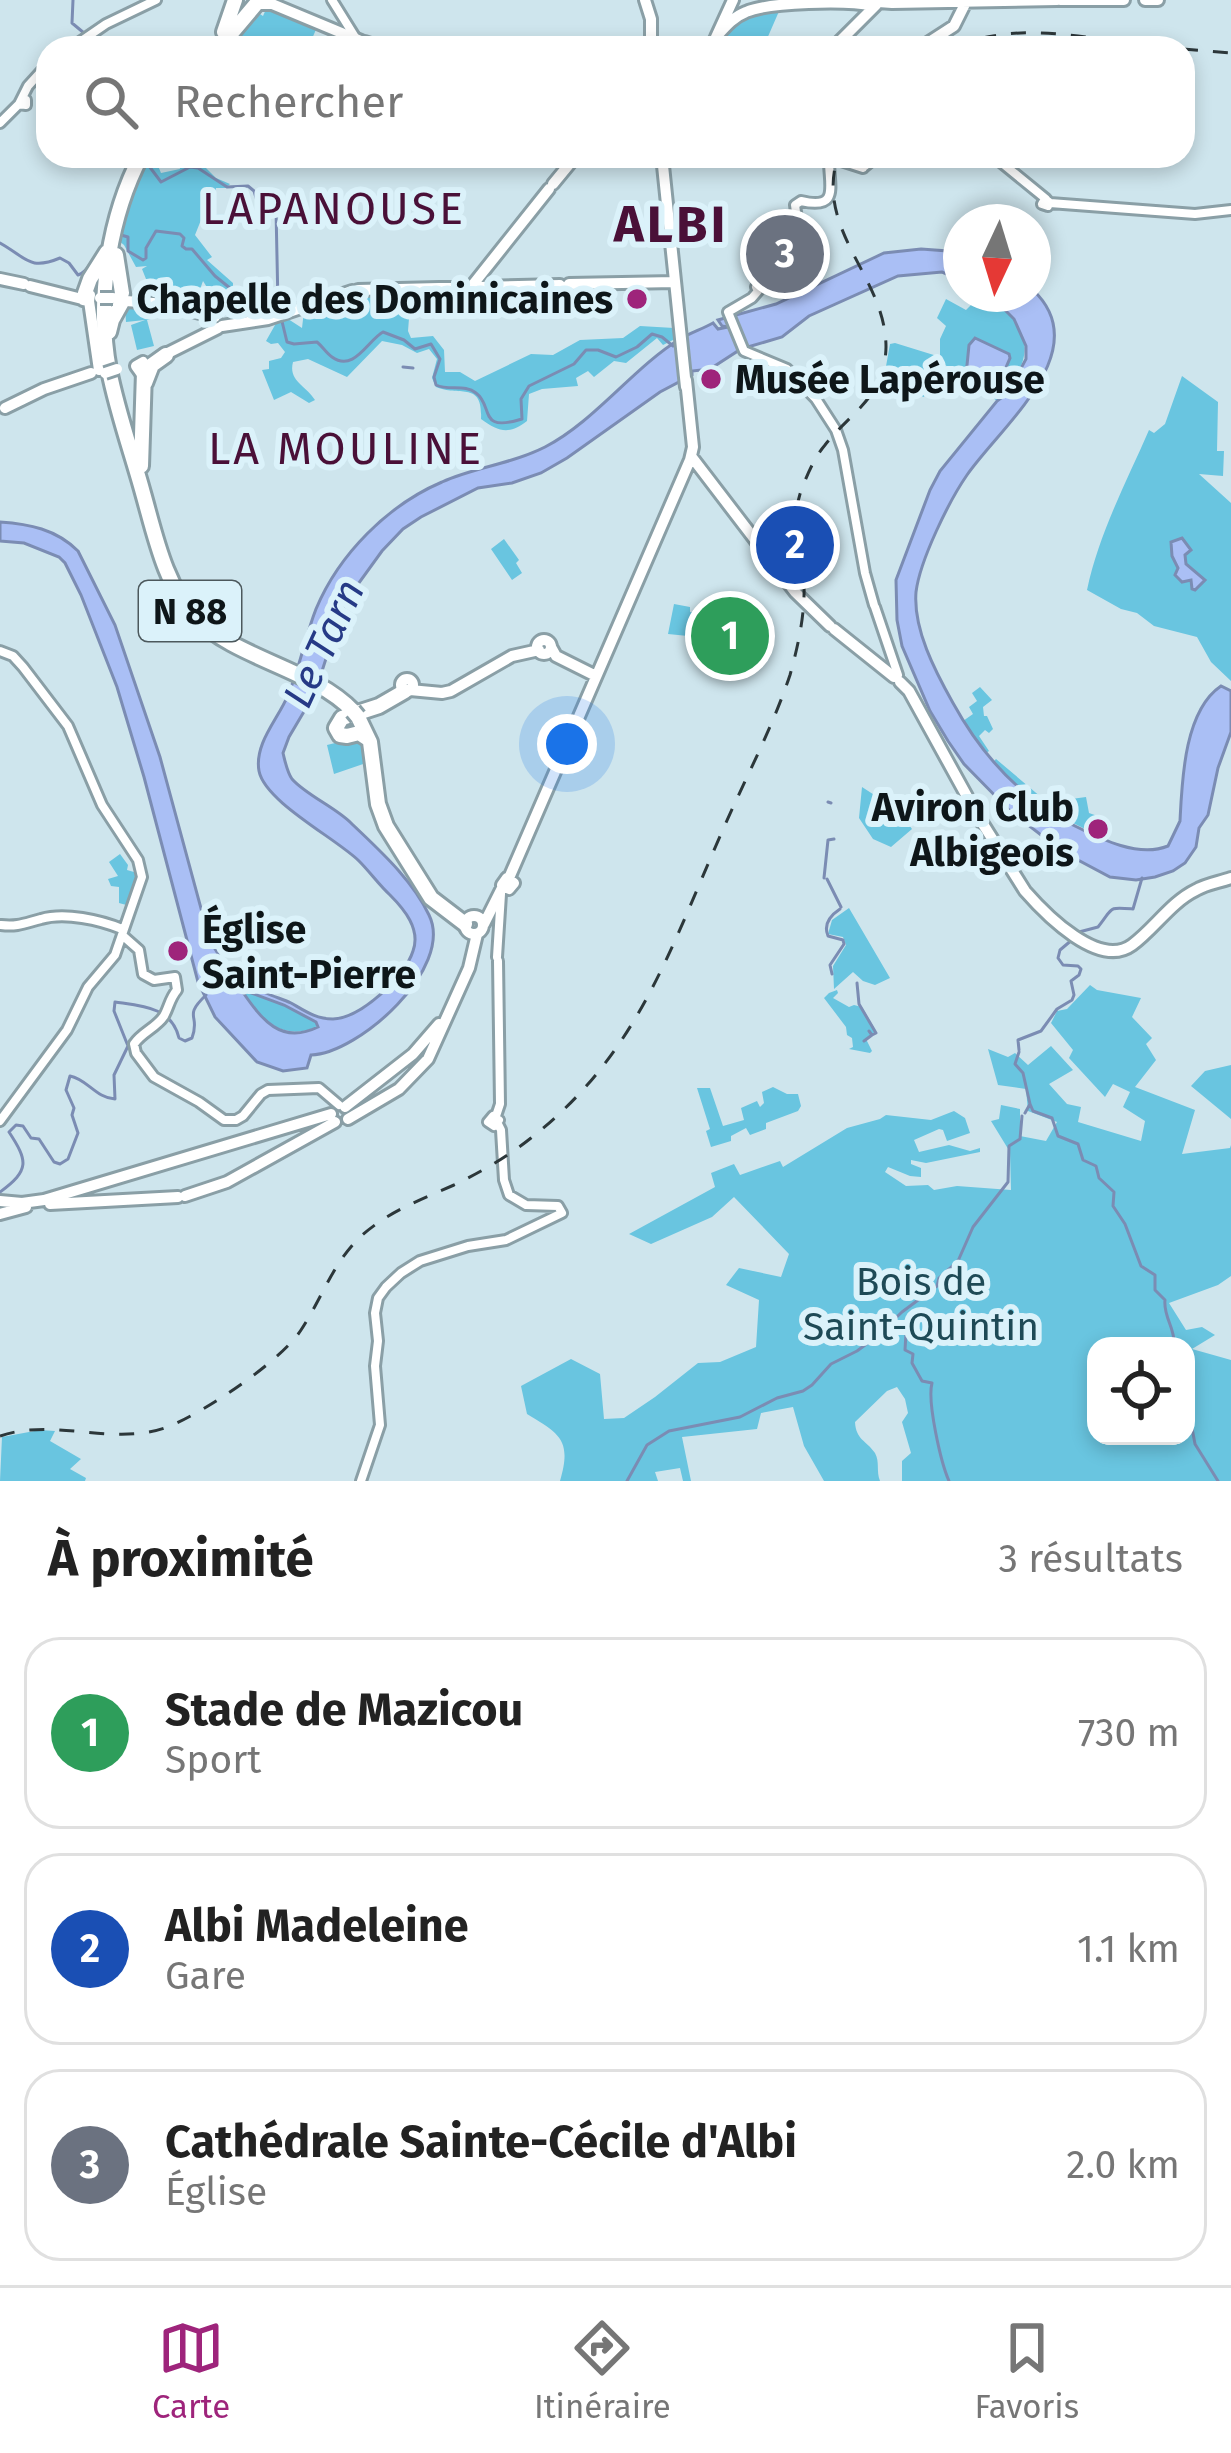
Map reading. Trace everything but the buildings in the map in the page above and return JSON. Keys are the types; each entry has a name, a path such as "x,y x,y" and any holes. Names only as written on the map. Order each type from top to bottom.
{"highway":[{"path":"222,36 257,1"},
{"path":"226,36 257,1"},
{"name":"N 88","path":"136,168 116,222 101,298 105,338 155,534 180,598 206,627 331,692 356,713 369,732 388,824 438,902 474,925"},
{"name":"N 88","path":"137,168 116,232 104,371 173,578 190,608 216,631 286,669"},
{"path":"116,232 116,252 101,298 111,324 104,382 129,442"},
{"path":"143,483 140,456 146,376 166,355"},
{"path":"142,367 142,418"},
{"path":"331,692 360,707 405,689"},
{"path":"374,773 366,736 343,736 337,722 405,689"},
{"path":"375,753 374,717 405,689"},
{"path":"356,713 368,734 378,804 386,826 430,898 474,925"}],"main road":[{"path":"646,0 651,36"},
{"path":"723,28 733,0"},
{"path":"723,28 764,7 1124,0"},
{"path":"257,1 351,36"},
{"path":"939,36 952,28 967,1"},
{"path":"843,36 871,4"},
{"path":"470,287 566,168"},
{"path":"664,168 696,458 807,605 909,691 969,803 1025,891 1076,936 1102,951 1120,952 1194,890 1231,878"},
{"path":"664,168 680,328"},
{"path":"0,279 27,287 184,308 218,322 257,322 356,289 675,282"},
{"path":"101,298 93,350 104,371"},
{"path":"142,367 218,322 281,315"},
{"path":"3,411 44,389 104,371 142,367 218,322"},
{"path":"0,1201 39,1202 339,1110 399,1089 422,1067 468,970 474,925 497,908 694,452 686,380"},
{"path":"405,689 446,692 512,656 544,649 593,681"},
{"path":"0,1214 53,1203 181,1196 227,1182 339,1110 418,1047 453,1000 471,957 474,925"}],"street":[{"path":"332,0 357,36"},
{"path":"88,36 154,1"},
{"path":"0,124 36,77"},
{"path":"801,247 800,205 819,205 829,197 830,168"},
{"path":"1006,168 1045,200 1199,215 1231,210"},
{"path":"756,287 753,297 728,312 746,352 788,369 837,432 865,573 898,678"},
{"path":"0,651 23,667 68,726 102,805 141,867 141,885 115,955 82,997 73,1022 0,1121"},
{"path":"361,1481 380,1425 375,1312 381,1294 420,1261 506,1240 563,1212 560,1207 522,1204 509,1195 504,1180 502,1130 497,1120 497,908"},
{"path":"2,923 27,926 45,918 94,920 122,932 137,948 143,974 154,980 175,977 178,990 165,1014 137,1038 136,1053 154,1076 219,1118 239,1118 261,1094 273,1090 319,1088 339,1110"}],"green space":[{"path":"267,7 318,25 313,36 232,36 252,9 263,16"},
{"path":"780,9 768,36 722,36 733,23"},
{"path":"145,168 159,168 161,173 206,168 230,184 216,188 212,208 203,214 232,215 232,229 204,228 203,215 195,235 212,257 207,260 233,283 233,293 280,301 279,311 233,315 230,299 220,288 208,289 203,281 194,306 149,295 142,269 147,266 136,267 119,241"},
{"path":"411,293 411,338 433,336 444,350 445,372 460,372 475,381 531,354 553,355 580,340 623,338 640,326 674,328 681,336 663,345 657,338 626,363 614,361 594,377 588,371 576,378 578,386 529,394 527,421 509,430 481,419 474,394 436,387 432,378 437,359 429,349 417,353 382,341 347,377 308,359 293,362 295,378 315,400 309,403 291,392 274,400 262,370 285,352 278,343 266,341 279,318 302,328 304,311 351,295"},
{"path":"943,305 943,312 1008,313 1022,334 1024,352 1008,393 997,401 986,392 973,398 960,391 951,370 940,360 940,339 946,326 937,318"},
{"path":"125,306 150,306 151,319 147,320 154,346 137,350 131,325 145,320 126,322"},
{"path":"890,344 937,356 924,397 883,383"},
{"path":"1182,376 1218,402 1217,451 1224,451 1223,476 1199,474 1231,503 1231,681 1211,662 1197,637 1154,626 1087,590 1122,489 1149,430 1154,433 1165,424"},
{"path":"504,539 522,573 512,580 491,549"},
{"path":"674,604 690,607 690,612 747,615 746,660 698,650 698,637 668,634"},
{"path":"980,687 992,700 983,707 993,729 979,736 986,753 963,721 973,714 969,707 977,701 972,693"},
{"path":"363,736 369,762 334,774 327,745"},
{"path":"996,759 1048,803 1053,794 1063,795 1064,800 1086,797 1089,813 1106,819 1107,840 1043,808 1018,788"},
{"path":"862,787 899,811 912,829 891,847 873,839 859,818"},
{"path":"120,854 127,870 138,869 141,877 130,906 119,903 119,887 111,886 108,879 118,876 109,862"},
{"path":"849,908 890,978 875,985 853,972 834,989 833,966 846,945 843,937 828,934 832,920"},
{"name":"Bois de Saint-Quintin","path":"1090,985 1141,998 1132,1017 1152,1038 1146,1044 1156,1060 1135,1087 1195,1110 1182,1154 1231,1145 1231,1276 1169,1303 1186,1330 1202,1327 1215,1335 1195,1347 1195,1337 1087,1337 1087,1445 1195,1445 1195,1350 1231,1360 1231,1481 902,1481 902,1461 911,1453 902,1422 908,1413 897,1387 855,1422 859,1436 876,1456 880,1481 824,1481 804,1446 793,1407 761,1413 757,1429 682,1437 691,1481 683,1481 680,1468 655,1472 658,1481 560,1481 564,1447 555,1433 527,1414 521,1386 571,1359 600,1374 604,1419 624,1418 698,1363 720,1362 756,1347 759,1300 726,1285 739,1268 781,1277 789,1254 734,1197 712,1217 651,1244 629,1234 715,1187 711,1173 734,1164 740,1175 780,1161 783,1167 847,1128 886,1115 931,1120 954,1111 965,1118 970,1133 947,1141 939,1129 914,1140 919,1152 949,1145 970,1151 980,1148 980,1152 926,1163 911,1160 921,1168 921,1177 888,1167 885,1172 906,1186 928,1185 934,1190 957,1186 1011,1190 1010,1152 991,1121 999,1119 1001,1105 1020,1109 1020,1136 1046,1141 1057,1122 1028,1111 1026,1089 998,1085 988,1049 1008,1057 1015,1053 1028,1065 1051,1046 1073,1070 1049,1084 1067,1104 1081,1107 1078,1122 1141,1141 1145,1121 1123,1107 1130,1092 1113,1084 1105,1097 1069,1058 1073,1050 1051,1023 1057,1011 1067,1009"},
{"path":"243,989 284,1005 318,1026 306,1031 283,1030 256,1010"},
{"path":"837,990 833,998 849,1007 862,1007 876,1031 866,1039 870,1053 849,1049 852,1038 824,998"},
{"path":"1231,1065 1231,1119 1191,1086 1205,1071"},
{"path":"773,1087 798,1094 798,1111 766,1123 766,1129 750,1135 746,1128 731,1136 731,1141 711,1147 697,1088 710,1088 723,1126 744,1120 741,1108 757,1101 760,1107 762,1092"},
{"path":"55,1431 50,1441 81,1459 70,1469 85,1481 0,1481 2,1437"}],"water":[{"name":"Le Tarn","path":"943,251 943,272 898,276 809,316 782,337 741,349 710,369 692,371 541,473 478,488 421,517 382,551 353,591 339,618 315,693 283,753 292,779 351,823 414,889 429,915 433,936 428,959 415,982 376,1024 331,1051 311,1055 307,1068 283,1071 257,1062 215,1017 198,982 117,687 81,595 59,557 24,543 0,541 0,522 42,529 78,551 115,625 160,757 209,938 220,956 232,972 256,989 316,1016 344,1017 369,1004 401,972 413,951 413,927 359,861 274,795 264,783 258,761 292,684 316,609 338,569 384,518 422,492 532,453 563,436 680,339 713,323 718,329 728,327 718,320 776,304 884,253","holes":["242,991 316,1022 318,1027 305,1032 283,1031 265,1020"]},
{"path":"1007,312 1049,312 1054,337 1049,362 1037,387 967,475 944,515 919,579 918,620 953,703 1004,773 1054,814 1095,836 1132,848 1168,846 1180,821 1192,729 1209,697 1221,686 1231,691 1231,732 1196,847 1185,863 1155,877 1110,877 1063,852 1010,811 948,741 902,646 896,580 940,471 1008,393 1026,359 1026,346"},
{"path":"975,338 1009,354 1001,379 976,382 966,375 969,345"},
{"path":"1182,538 1191,550 1185,555 1186,564 1205,580 1195,590 1191,580 1182,582 1175,575 1178,568 1171,542"}],"waterway":[{"path":"73,0 72,23 84,33"},
{"path":"150,168 161,182 188,168"},
{"path":"198,168 227,187 248,186 257,201 276,209 278,305 287,342 317,342 340,361 360,354 383,332 415,349 431,344 440,359 436,385 472,390 498,423 522,419 521,399 529,386 574,364 586,350 616,357 652,334 673,346"},
{"path":"121,235 128,237 128,251 143,260 156,231 180,234 182,246 192,249 246,301 276,303"},
{"path":"0,243 35,263 60,258 78,275 98,254"},
{"path":"403,367 413,368"},
{"path":"824,878 828,840 834,839"},
{"path":"1079,932 1098,927 1112,910 1133,909 1142,878"},
{"path":"827,879 841,907"},
{"path":"832,974 830,965 844,944 828,936 826,928 840,909"},
{"path":"1019,1050 1018,1040 1041,1031 1057,1009 1072,1000 1071,981 1081,969 1063,965 1058,958 1073,939"},
{"path":"857,983 859,1004 876,1033 872,1035"},
{"path":"0,1192 23,1165 9,1132 16,1125 39,1139 54,1162 68,1159 78,1133 66,1090 70,1076 115,1099 114,1075 128,1046 115,1002 163,1014 185,1041 192,1038 193,1012 206,995"},
{"path":"864,1041 872,1035 869,1031"},
{"path":"1019,1052 1015,1064 1023,1073 1030,1104 1025,1113"},
{"path":"1030,1104 1033,1111 1052,1118 1058,1136 1078,1144 1083,1160 1096,1166 1099,1178 1114,1192 1113,1206 1141,1266 1155,1275 1155,1290 1165,1300 1173,1337"},
{"path":"882,1331 937,1286 939,1278 958,1261 973,1227 1008,1182 1009,1146 1020,1139 1022,1116"},
{"path":"899,1324 906,1333 905,1350 913,1354 912,1363 922,1381 932,1383 931,1404 949,1481"},
{"path":"627,1481 647,1445 669,1431 740,1417 803,1391 831,1364 876,1337"},
{"path":"1195,1444 1218,1481"}],"railway":[{"path":"995,36 1076,36"},
{"path":"1195,50 1231,53"},
{"path":"0,1436 42,1430 149,1432 185,1419 222,1397 291,1342 359,1238 392,1214 474,1175 522,1145 567,1106 624,1036 666,960 790,675 803,608 797,516 802,488 821,450 873,391 884,364 883,322 835,208 836,168"}],"place":[{"name":"Cathédrale Sainte-Cécile d'Albi","path":"785,254"},
{"name":"Chapelle des Dominicaines","path":"637,299"},
{"name":"Musée Lapérouse","path":"711,379"},
{"name":"Albi Madeleine","path":"795,545"},
{"name":"Stade de Mazicou","path":"730,636"},
{"name":"Aviron Club Albigeois","path":"1098,829"},
{"name":"Église Saint-Pierre","path":"178,951"}],"district":[{"name":"LAPANOUSE","path":"334,208"},
{"name":"ALBI","path":"671,224"},
{"name":"LA MOULINE","path":"346,448"}]}
